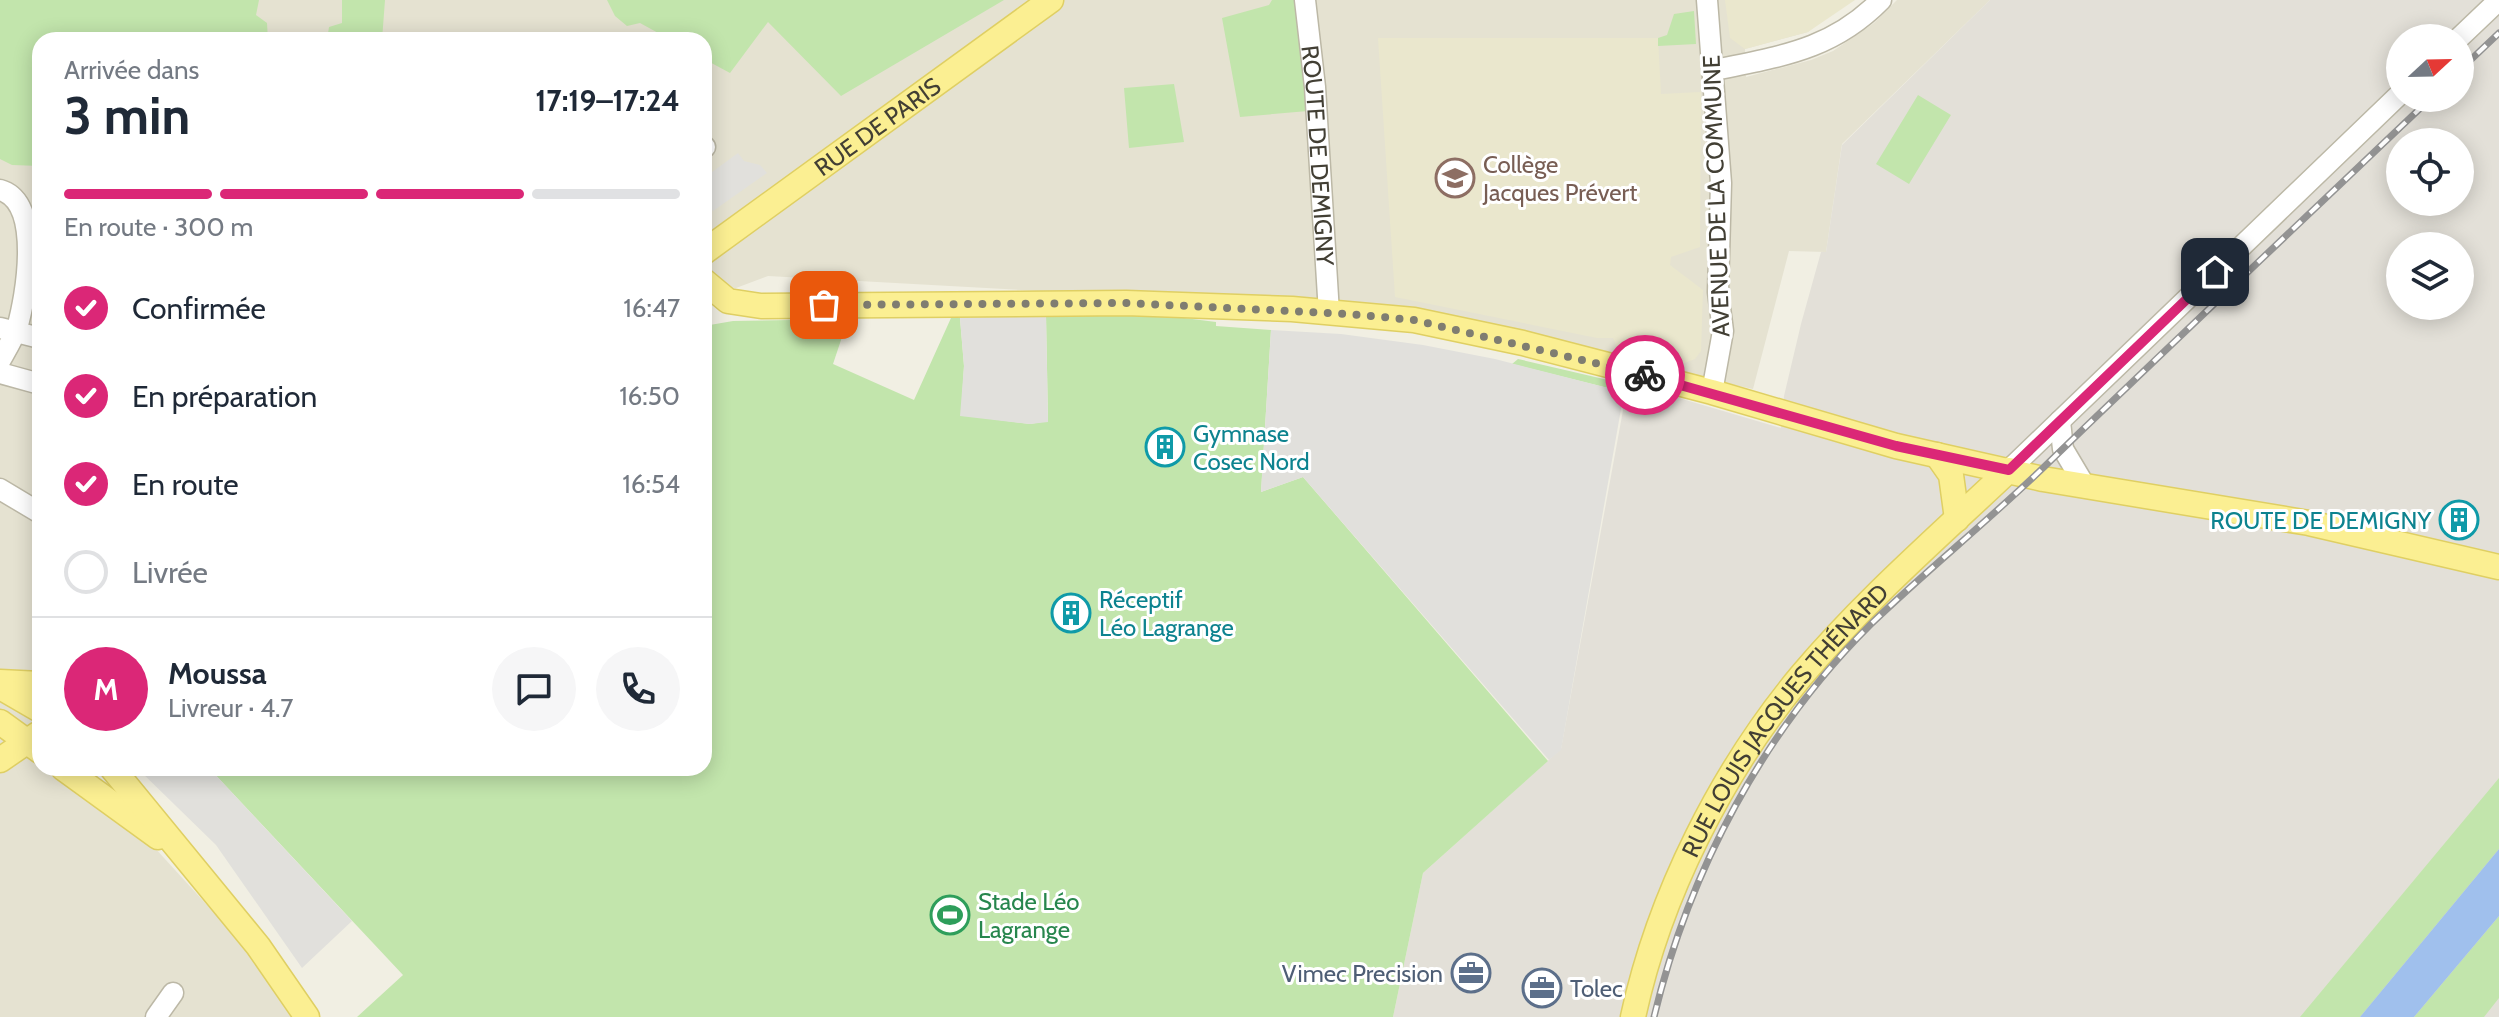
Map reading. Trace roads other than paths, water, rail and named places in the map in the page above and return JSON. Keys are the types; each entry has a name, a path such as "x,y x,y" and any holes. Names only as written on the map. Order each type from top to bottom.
{"main road":[{"name":"RUE DE PARIS","path":"712,244 1051,0"},
{"path":"712,288 728,301 761,306 1126,303 1414,320 1523,343 1937,455 2085,486 2309,523 2499,567"},
{"path":"1937,455 1951,475 1957,519"},
{"name":"RUE LOUIS JACQUES THÉNARD","path":"1633,1017 1669,903 1707,821 1759,731 1800,677 1852,619 2009,470"},
{"path":"0,685 32,684"},
{"path":"0,685 32,705"},
{"path":"0,709 32,733"},
{"path":"0,722 32,735"},
{"path":"0,760 32,740"},
{"path":"74,776 176,850"},
{"path":"118,776 258,946 307,1017"}],"street":[{"name":"ROUTE DE DEMIGNY","path":"1305,0 1315,87 1329,313"},
{"name":"AVENUE DE LA COMMUNE","path":"1707,0 1715,70 1721,195 1718,292 1723,331 1712,392"},
{"path":"1715,70 1778,57 1830,41 1881,0"},
{"path":"2474,24 2499,0"},
{"path":"2009,470 2386,107"},
{"path":"0,190 15,198 28,246 26,288 8,330 0,361"},
{"path":"8,330 32,336"},
{"path":"0,373 32,382"},
{"path":"2060,421 2063,449 2085,486"},
{"path":"0,489 32,508"},
{"path":"156,1017 173,993"}],"water":[{"path":"2499,849 2499,916 2414,1017 2360,1017"}],"railway":[{"path":"2474,57 2499,33"},
{"path":"1654,1017 1669,963 1710,856 1765,756 1832,665 1871,624 2023,487 2416,112"}],"place":[{"name":"Collège Jacques Prévert","path":"1455,178"},
{"name":"Gymnase Cosec Nord","path":"1165,447"},
{"name":"ROUTE DE DEMIGNY","path":"2459,520"},
{"name":"Réceptif Léo Lagrange","path":"1071,613"},
{"name":"Stade Léo Lagrange","path":"950,915"},
{"name":"Vimec Precision","path":"1471,973"},
{"name":"Tolec","path":"1542,988"}]}
